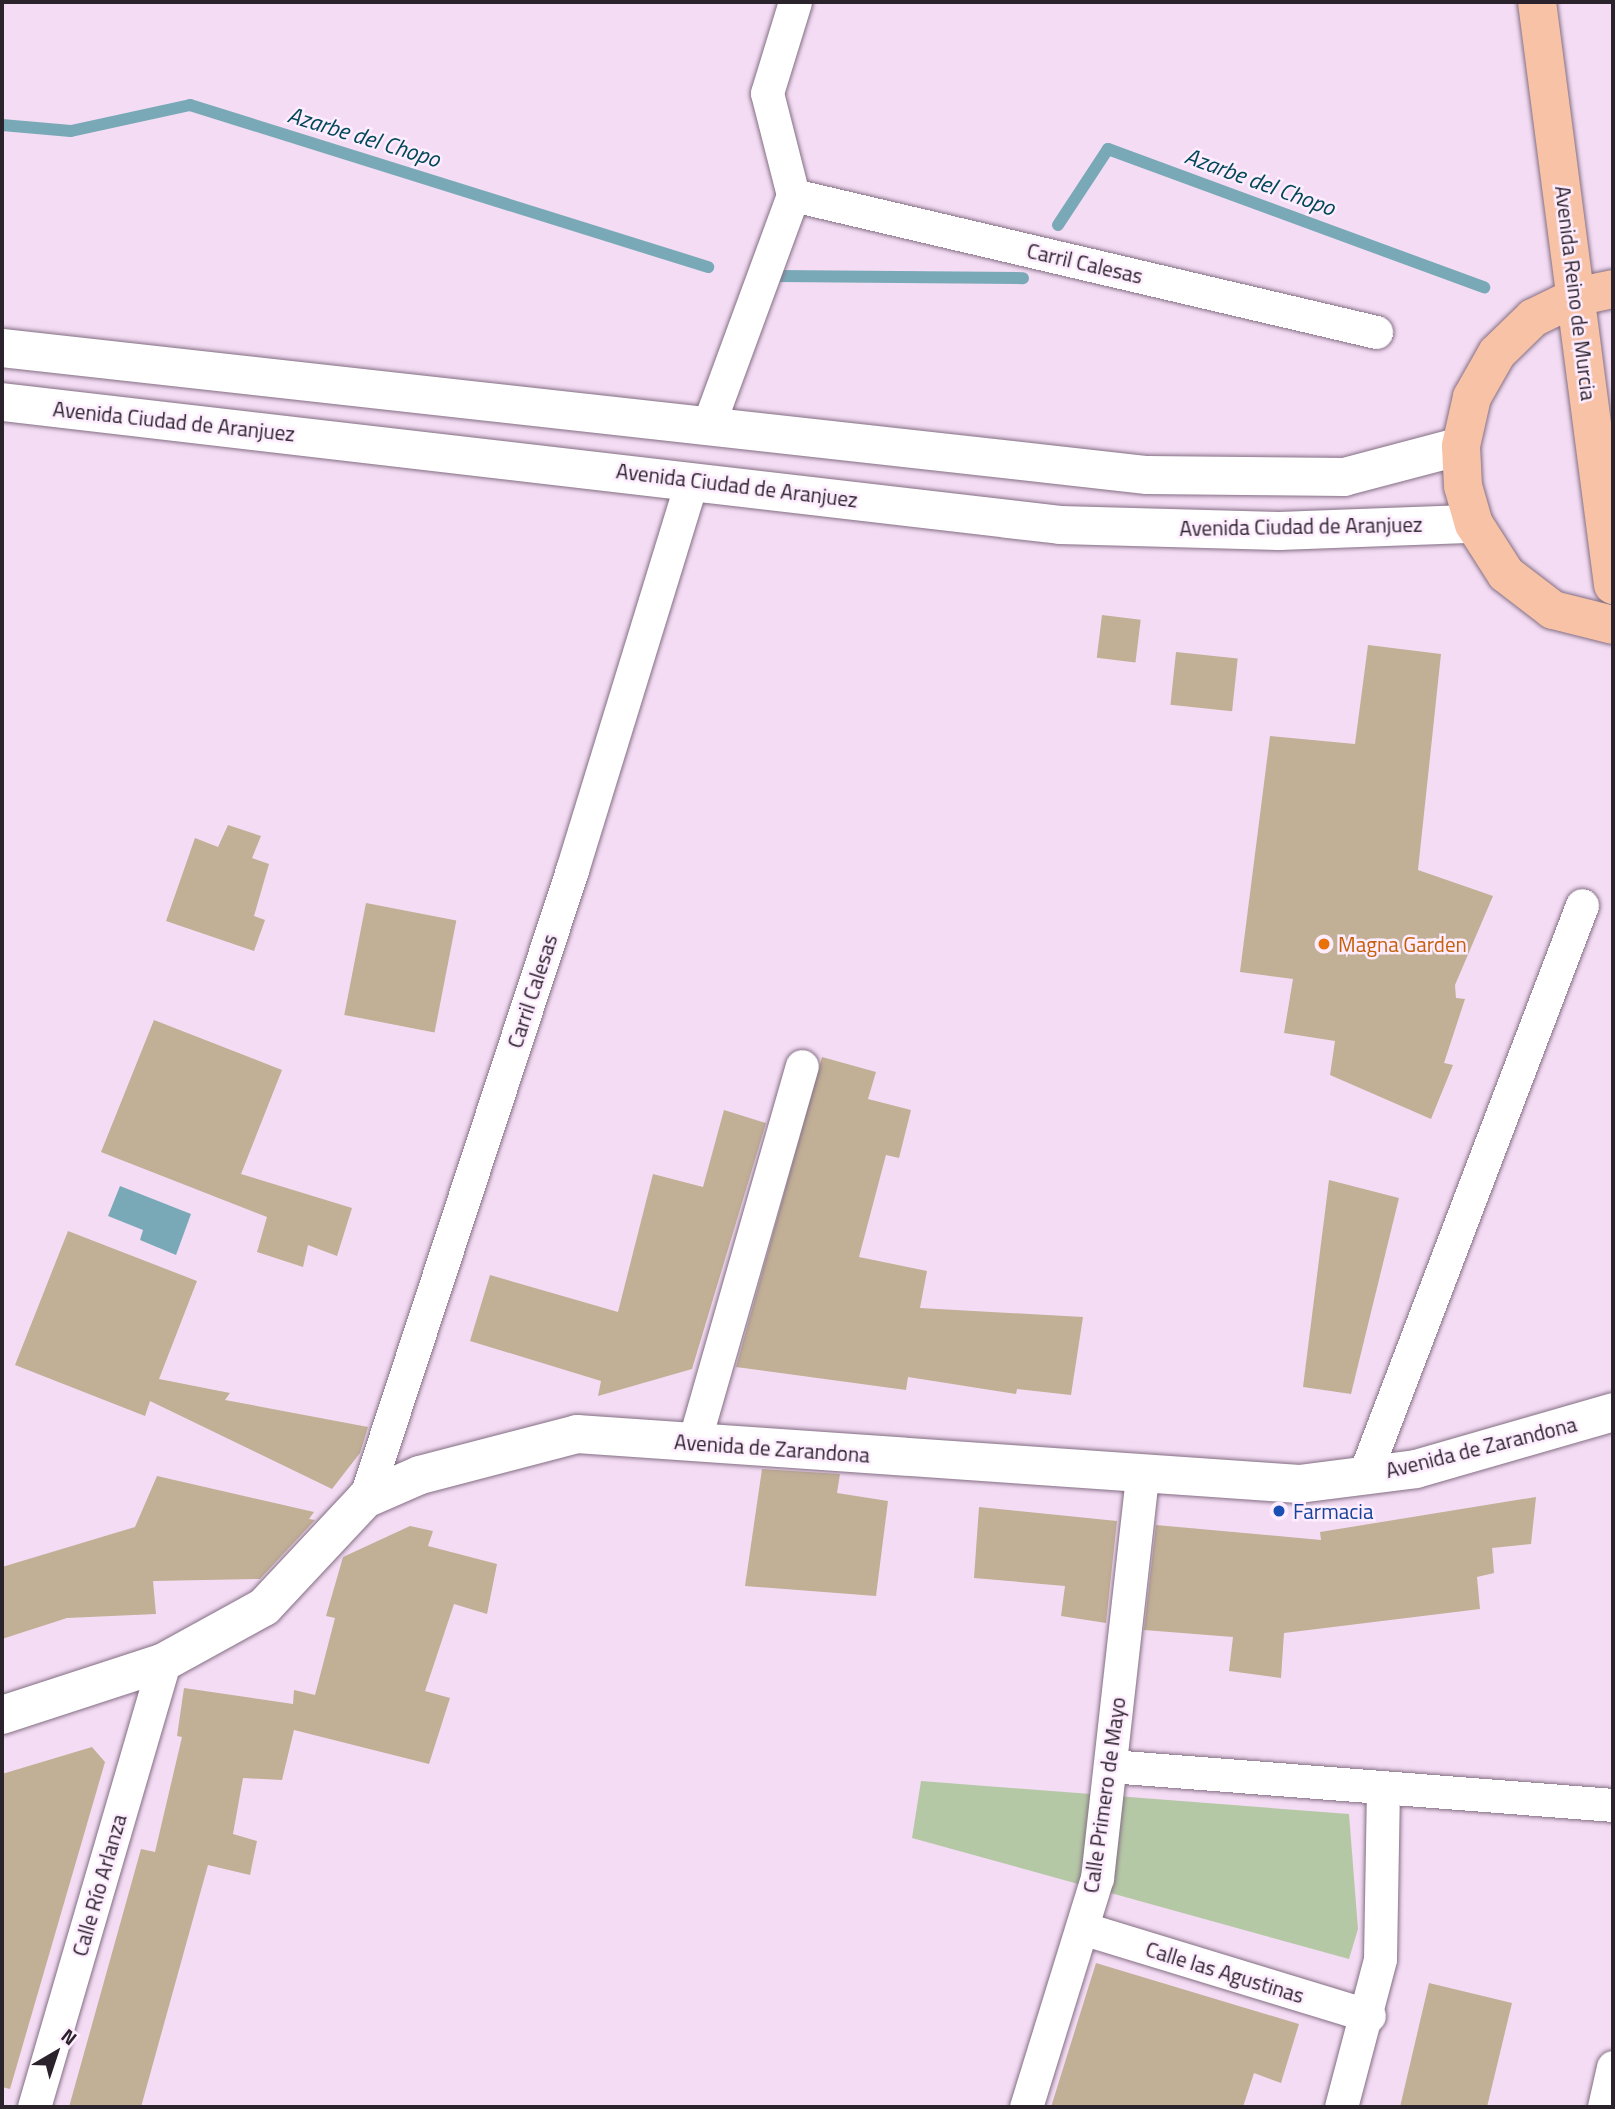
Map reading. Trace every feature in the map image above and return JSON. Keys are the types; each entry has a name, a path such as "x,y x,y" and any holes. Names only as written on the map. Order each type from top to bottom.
{"main road":[{"name":"Avenida Reino de Murcia","path":"1537,2 1613,585"},
{"path":"1613,289 1576,297 1534,318 1497,353 1472,397 1461,446 1463,486 1474,524 1506,574 1553,610 1613,625"},
{"path":"2,348 1147,475 1344,477 1461,446"},
{"name":"Avenida Ciudad de Aranjuez","path":"2,402 1060,524 1279,531 1474,524"},
{"name":"Avenida de Zarandona","path":"2,1715 164,1662 264,1607 365,1499 420,1475 577,1434 1299,1484 1416,1469 1613,1412"}],"street":[{"path":"708,426 793,195 767,93 795,2"},
{"name":"Carril Calesas","path":"793,195 1376,332"},
{"name":"Carril Calesas","path":"365,1499 572,870 692,480"},
{"path":"1364,1476 1582,905"},
{"path":"694,1442 802,1066"},
{"name":"Calle Primero de Mayo","path":"1026,2107 1097,1878 1142,1474"},
{"name":"Calle Río Arlanza","path":"34,2107 164,1662"},
{"path":"1110,1766 1613,1805"},
{"path":"1341,2107 1369,2016 1380,1959 1384,1789"},
{"name":"Calle las Agustinas","path":"1082,1928 1369,2016"},
{"path":"1604,2107 1613,2067"}],"green space":[{"path":"921,1781 1349,1814 1358,1929 1349,1959 912,1838"}],"water":[{"path":"120,1186 191,1214 176,1255 140,1240 143,1230 108,1216"}],"building":[{"path":"1102,615 1141,620 1135,662 1097,658"},
{"name":"Magna Garden","path":"1368,645 1441,654 1418,870 1493,896 1455,985 1456,998 1465,999 1444,1063 1453,1065 1431,1119 1330,1075 1335,1041 1284,1033 1293,979 1240,972 1270,736 1355,744"},
{"path":"1176,652 1238,658 1232,711 1170,705"},
{"path":"228,825 261,836 252,858 269,864 254,916 265,920 254,951 166,921 195,838 218,847"},
{"path":"366,903 456,921 435,1032 344,1015"},
{"path":"154,1020 282,1070 241,1174 352,1208 337,1256 308,1245 303,1267 257,1252 267,1217 101,1152"},
{"path":"822,1057 876,1072 868,1099 911,1110 899,1158 886,1155 859,1257 927,1271 920,1308 1083,1317 1071,1395 1017,1389 1016,1394 908,1377 906,1390 736,1367"},
{"path":"724,1110 766,1123 692,1369 598,1396 601,1381 470,1341 490,1275 618,1312 653,1174 703,1187"},
{"path":"1329,1180 1399,1198 1351,1394 1303,1387"},
{"path":"68,1231 197,1281 159,1379 230,1393 225,1400 368,1427 360,1453 332,1489 150,1401 145,1416 15,1365"},
{"path":"762,1469 840,1474 837,1493 888,1501 876,1596 745,1586"},
{"path":"157,1476 314,1512 309,1519 315,1520 260,1579 153,1581 156,1614 67,1618 2,1639 2,1567 135,1527"},
{"path":"1536,1497 1531,1544 1492,1548 1494,1573 1477,1577 1480,1609 1284,1633 1281,1678 1229,1671 1233,1637 1144,1630 1156,1525 1321,1540 1320,1532"},
{"path":"979,1507 1117,1521 1106,1623 1061,1616 1065,1586 974,1578"},
{"path":"410,1526 433,1531 428,1546 497,1564 487,1614 454,1604 425,1691 450,1698 429,1764 294,1730 282,1780 243,1778 233,1834 257,1841 250,1875 208,1865 141,2107 69,2107 141,1849 155,1852 182,1737 177,1736 184,1688 293,1704 294,1690 315,1695 335,1618 326,1616 343,1557"},
{"path":"92,1747 105,1762 10,2089 2,2087 2,1774"},
{"path":"1096,1963 1299,2024 1281,2083 1254,2073 1243,2107 1051,2107"},
{"path":"1429,1983 1512,2003 1487,2107 1400,2107"}],"waterway":[{"name":"Azarbe del Chopo","path":"2,125 71,131 190,105 708,267"},
{"name":"Azarbe del Chopo","path":"1058,225 1108,149 1484,287"},
{"name":"Azarbe del Chopo","path":"778,276 1023,278"}],"place":[{"name":"Magna Garden","path":"1324,944"},
{"name":"Farmacia","path":"1279,1511"}]}
